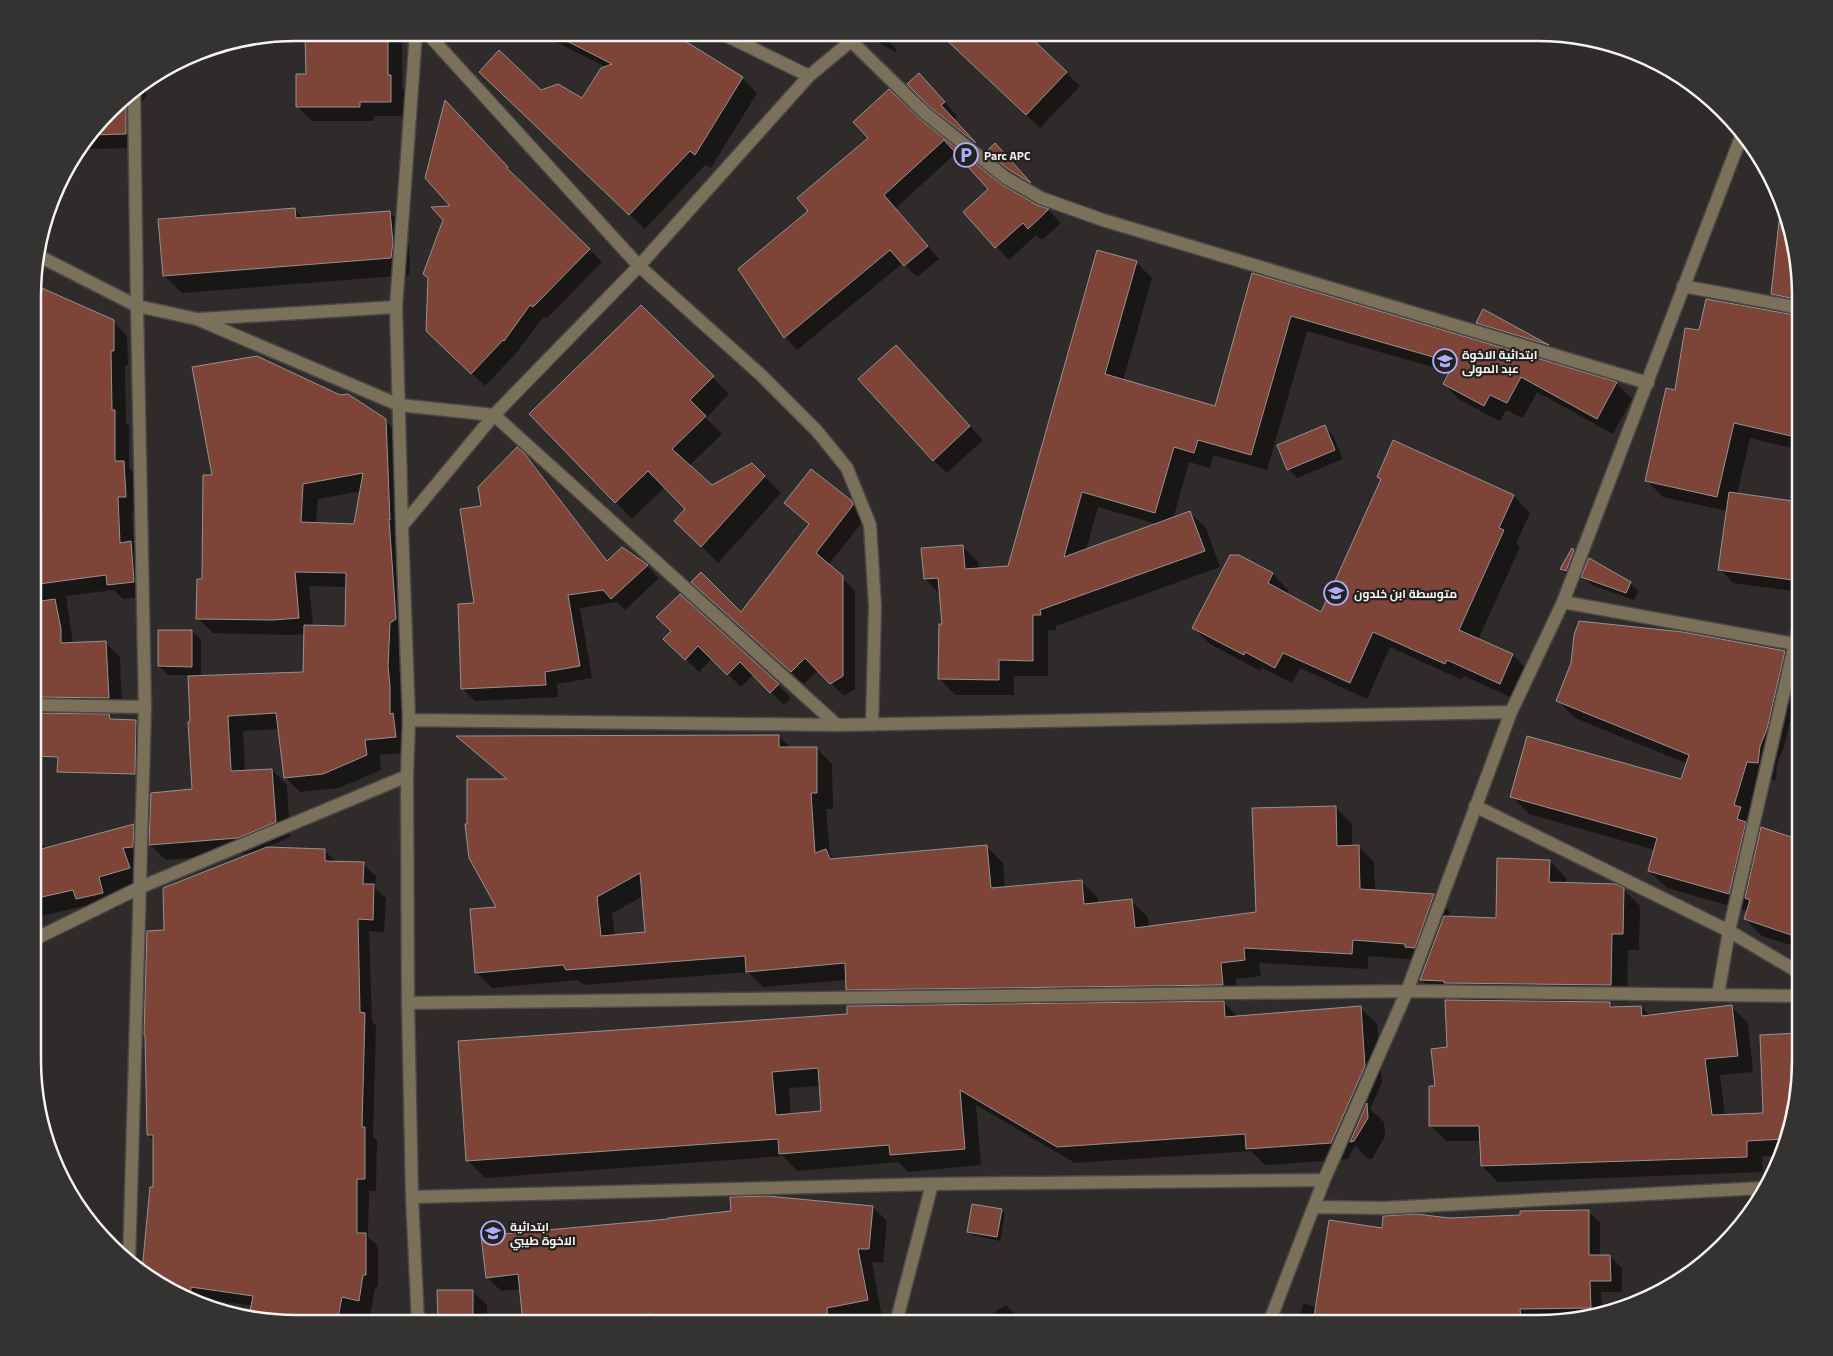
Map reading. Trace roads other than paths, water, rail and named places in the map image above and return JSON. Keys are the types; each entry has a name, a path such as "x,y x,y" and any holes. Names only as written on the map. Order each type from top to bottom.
{"street":[{"path":"415,41 396,307 409,720 407,776 408,1003 412,1196 418,1315"},
{"path":"434,41 639,266 761,375 817,431 847,468 870,525 875,606 872,725"},
{"path":"737,41 809,76"},
{"path":"402,526 494,416 639,266 809,76 848,41"},
{"path":"857,41 926,113 967,148 1006,178 1041,198 1102,220 1648,383"},
{"path":"129,1253 145,707 134,99"},
{"path":"1272,1315 1324,1180 1407,990 1511,712 1563,602 1739,141"},
{"path":"44,258 137,306 197,319 399,405 494,416 837,725"},
{"path":"1683,286 1792,306"},
{"path":"197,319 396,307"},
{"path":"1563,602 1792,643"},
{"path":"1718,995 1729,931 1792,669"},
{"path":"41,705 145,707"},
{"path":"409,720 872,725 1511,712"},
{"path":"41,936 141,887 407,776"},
{"path":"1475,806 1729,931 1792,968"},
{"path":"408,1003 1407,990 1792,996"},
{"path":"412,1196 932,1184 1324,1180"},
{"path":"898,1315 932,1184"},
{"path":"1314,1207 1384,1208 1757,1188"}],"place":[{"name":"Parc APC","path":"966,155"},
{"name":"ابتدائية الاخوة عبد المولى","path":"1445,361"},
{"name":"متوسطة ابن خلدون","path":"1336,593"},
{"name":"ابتدائية الاخوة طيبي","path":"493,1233"}]}
